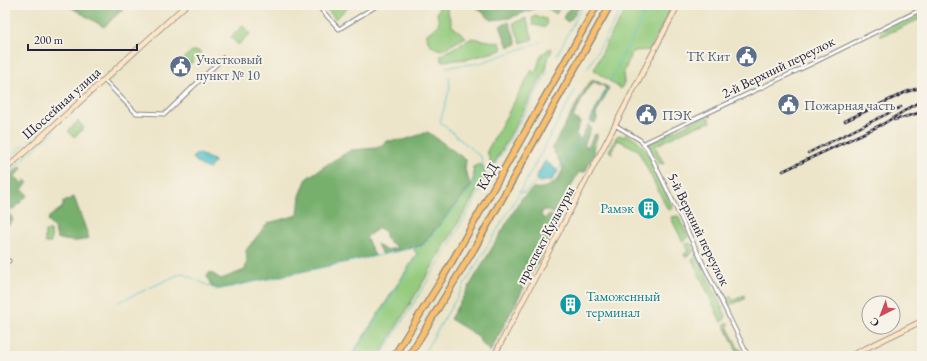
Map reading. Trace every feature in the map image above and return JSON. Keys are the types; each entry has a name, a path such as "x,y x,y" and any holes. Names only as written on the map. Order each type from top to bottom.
{"highway":[{"name":"КАД","path":"394,356 442,279 597,5"},
{"name":"КАД","path":"409,356 474,249 610,5"}],"street":[{"name":"Шоссейная улица","path":"5,170 186,5"},
{"path":"317,5 339,29 378,5"},
{"name":"проспект Культуры","path":"494,356 678,5"},
{"name":"2-й Верхний переулок","path":"644,143 811,64 922,9"},
{"path":"104,80 136,113 165,114 223,58"},
{"path":"615,125 644,143"},
{"name":"5-й Верхний переулок","path":"644,143 748,356"},
{"path":"850,356 922,321"}],"green space":[{"path":"67,5 127,5 104,27"},
{"path":"324,5 351,5 335,19"},
{"path":"440,5 446,5 452,26 466,37 442,50 431,45 427,37 427,34 439,24 437,13"},
{"path":"474,5 544,5 510,18 491,20"},
{"path":"552,5 561,5 556,14 548,8"},
{"path":"572,5 580,5 574,16 568,22 563,18"},
{"path":"629,5 673,5 650,50 633,51 623,74 624,82 621,89 594,70 608,40"},
{"path":"915,14 918,15 920,19 880,37 880,33 884,29"},
{"path":"535,16 546,19 547,25 545,27 533,25 532,18"},
{"path":"526,18 533,39 521,43 513,23"},
{"path":"509,22 517,44 508,47 500,26"},
{"path":"243,26 250,34 238,45 231,37"},
{"path":"472,38 500,43 502,50 468,59 441,61 441,55"},
{"path":"550,48 552,50 548,59 546,70 492,167 487,151 532,70 534,73 536,72 541,55"},
{"path":"192,51 199,51 201,53 190,64 184,58"},
{"path":"593,79 609,88 596,114 597,119 595,123 590,121 606,89 604,86 594,82 588,88 573,117 580,122 576,134 580,140 588,125 591,128 584,146 588,147 594,135 597,134 593,149 595,152 585,172 578,173 556,215 547,210 543,210 541,215 544,219 549,215 555,217 550,227 553,232 490,352 480,341 478,336 450,319 521,199 533,188 543,188 548,186 559,177 563,168 552,148 586,87"},
{"path":"704,116 708,117 711,122 691,128 655,146 664,164 658,163 649,145 650,143"},
{"path":"78,121 84,128 74,137 68,131"},
{"path":"428,132 466,160 465,170 471,186 422,245 382,254 377,244 385,250 398,248 385,238 386,232 379,228 366,237 375,256 219,289 211,286 207,276 210,272 221,279 245,270 247,260 246,250 268,223 298,215 300,196 307,178 351,150 377,148 387,141 404,140"},
{"path":"626,134 637,140 646,150 673,208 668,210 638,150 618,140 611,151 613,154 609,151 617,136 620,135 624,137"},
{"path":"480,164 484,167 485,175 469,205 379,356 351,356 417,254 414,250 416,247 422,245 471,186 474,176 473,167"},
{"path":"20,166 22,169 15,176 22,183 25,180 28,183 22,189 28,195 13,210 5,203 5,180"},
{"path":"74,197 89,238 81,241 57,238 55,229 48,222 49,217 63,207 63,202"},
{"path":"5,210 11,216 13,221 5,228"},
{"path":"678,216 688,237 683,242 671,217"},
{"path":"45,231 51,231 51,243 45,243"},
{"path":"689,243 695,251 685,257 684,254 688,252 685,245"},
{"path":"696,257 698,258 726,316 721,322 692,259"},
{"path":"730,295 733,301 744,295 745,299 729,305 725,300"},
{"path":"724,324 730,324 727,326 739,350 742,349 738,353"}],"water":[{"path":"197,153 213,160 214,163 209,169 194,159 193,157"},
{"path":"545,161 558,171 552,180 539,182 536,178"}],"waterway":[{"path":"185,12 192,5"},
{"path":"557,55 583,5"},
{"path":"588,68 624,5"},
{"path":"610,82 649,5"},
{"path":"148,45 183,13"},
{"path":"446,67 480,63 535,44"},
{"path":"118,72 146,47"},
{"path":"381,356 443,256 548,72"},
{"path":"109,81 116,74"},
{"path":"119,302 182,273 217,290 423,246 471,189 483,163 481,157 440,122 450,88 449,76"},
{"path":"587,129 608,87"},
{"path":"422,356 520,192 575,90"},
{"path":"5,176 55,130"},
{"path":"29,140 38,133"},
{"path":"557,171 584,135"},
{"path":"12,156 26,143"},
{"path":"519,191 524,193 538,180"},
{"path":"353,356 419,254"}],"railway":[{"path":"845,121 906,92 922,87"},
{"path":"783,171 883,124 922,100"},
{"path":"808,153 901,107"},
{"path":"894,120 922,112"}],"place":[{"name":"ТК Кит","path":"746,56"},
{"name":"Участковый пункт № 10","path":"181,67"},
{"name":"Пожарная часть","path":"788,105"},
{"name":"ПЭК","path":"646,115"},
{"name":"Рамэк","path":"649,208"},
{"name":"Таможенный терминал","path":"571,304"}]}
